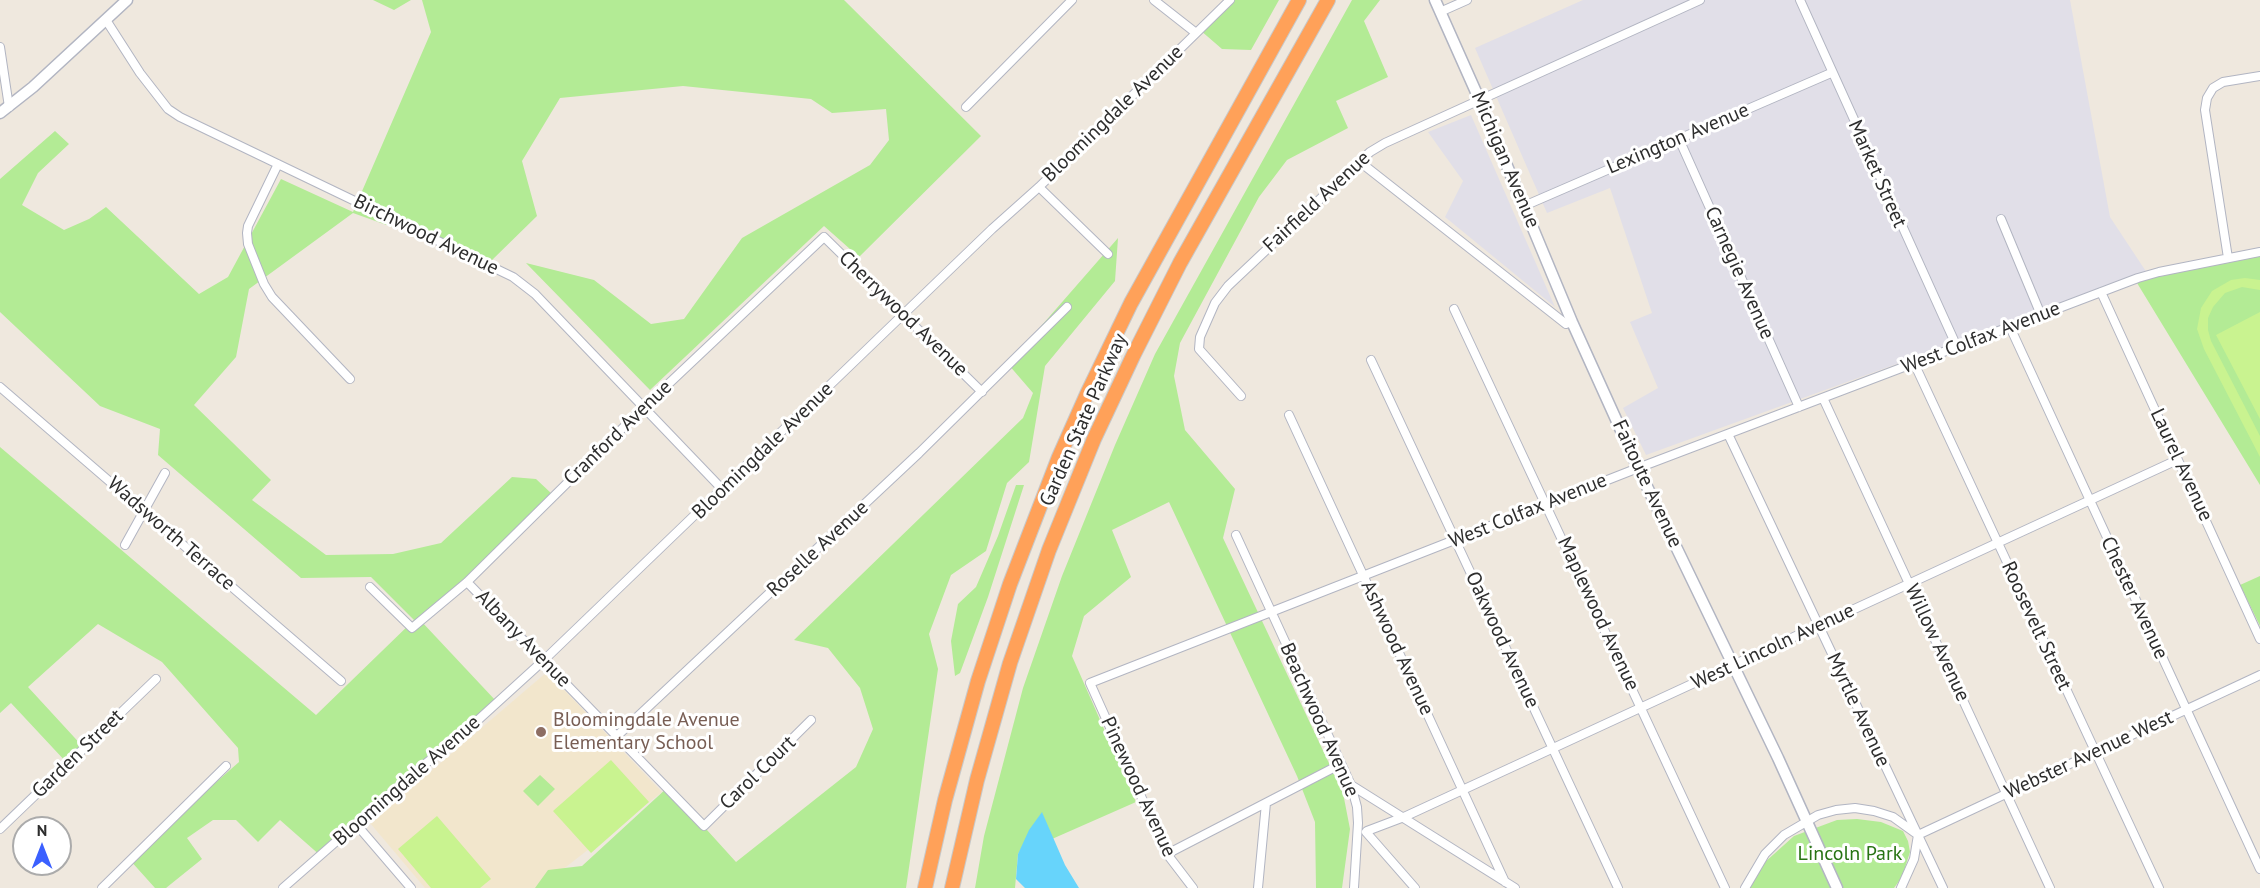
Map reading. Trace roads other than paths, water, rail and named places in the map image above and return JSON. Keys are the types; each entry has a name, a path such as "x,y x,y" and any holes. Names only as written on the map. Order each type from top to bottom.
{"highway":[{"name":"Garden State Parkway","path":"926,888 948,790 978,681 1010,584 1059,457 1131,303 1299,0"},
{"name":"Garden State Parkway","path":"953,888 982,760 1010,663 1049,550 1094,439 1176,271 1328,0"}],"street":[{"path":"4,110 127,0"},
{"path":"966,107 1072,0"},
{"path":"1154,0 1196,33"},
{"name":"Bloomingdale Avenue","path":"283,888 456,740 544,660 992,229 1039,187 1230,0"},
{"name":"Michigan Avenue","path":"1435,0 1480,100 1572,322"},
{"path":"1440,12 1467,0"},
{"name":"Fairfield Avenue","path":"1241,396 1199,349 1200,337 1215,303 1228,286 1370,152 1385,143 1700,0"},
{"name":"Market Street","path":"1800,0 1831,73 1957,347"},
{"name":"Birchwood Avenue","path":"106,20 140,73 168,109 180,117 513,277 535,294 723,490"},
{"path":"0,46 4,110"},
{"name":"Lexington Avenue","path":"1524,206 1831,73"},
{"path":"2228,258 2205,110 2207,98 2213,88 2223,82 2260,76"},
{"name":"Carnegie Avenue","path":"1678,139 1799,407"},
{"path":"1360,162 1566,324 1572,322"},
{"path":"279,164 248,226 248,244 264,284 272,297 350,379"},
{"path":"1039,187 1108,254"},
{"path":"2001,219 2041,315"},
{"name":"Cranford Avenue","path":"370,587 412,628 467,582 644,407 824,237"},
{"name":"Cherrywood Avenue","path":"824,237 982,392"},
{"name":"West Colfax Avenue","path":"1090,682 1638,468 2101,292 2151,274 2260,252"},
{"name":"Laurel Avenue","path":"2101,292 2260,639"},
{"name":"Roselle Avenue","path":"617,736 794,572 1067,307"},
{"name":"Maplewood Avenue","path":"1454,309 1725,888"},
{"name":"Faitoute Avenue","path":"1572,322 1638,468 1807,820 1837,888"},
{"name":"Chester Avenue","path":"2010,327 2260,868"},
{"name":"Oakwood Avenue","path":"1371,360 1618,888"},
{"name":"Roosevelt Street","path":"1914,363 2159,888"},
{"name":"Wadsworth Terrace","path":"0,387 342,681"},
{"name":"Willow Avenue","path":"1823,398 2050,888"},
{"name":"Ashwood Avenue","path":"1288,415 1464,789 1505,882"},
{"name":"Myrtle Avenue","path":"1728,434 1943,888"},
{"name":"West Lincoln Avenue","path":"1368,831 1404,817 2178,460"},
{"path":"125,545 165,473"},
{"name":"Beachwood Avenue","path":"1236,535 1351,784 1357,807 1358,832 1354,888"},
{"name":"Albany Avenue","path":"467,582 704,826"},
{"name":"Webster Avenue West","path":"1918,835 2260,675"},
{"name":"Garden Street","path":"0,829 156,679"},
{"name":"Pinewood Avenue","path":"1090,682 1167,854 1193,888"},
{"name":"Carol Court","path":"704,826 811,720"},
{"path":"1167,854 1341,764"},
{"path":"102,888 226,766"},
{"path":"1351,784 1515,888"},
{"path":"1258,888 1266,803"},
{"path":"1745,888 1757,865 1774,844 1807,820 1836,810 1865,809 1893,817 1918,835 1914,859 1901,888"},
{"path":"356,824 411,888"},
{"path":"1358,832 1368,831 1414,888"}],"water":[{"path":"1042,812 1065,865 1079,888 1025,888 1016,879 1018,854 1029,830"}],"place":[{"name":"Bloomingdale Avenue Elementary School","path":"541,732"}],"park label":[{"name":"Lincoln Park","path":"1850,854"}]}
